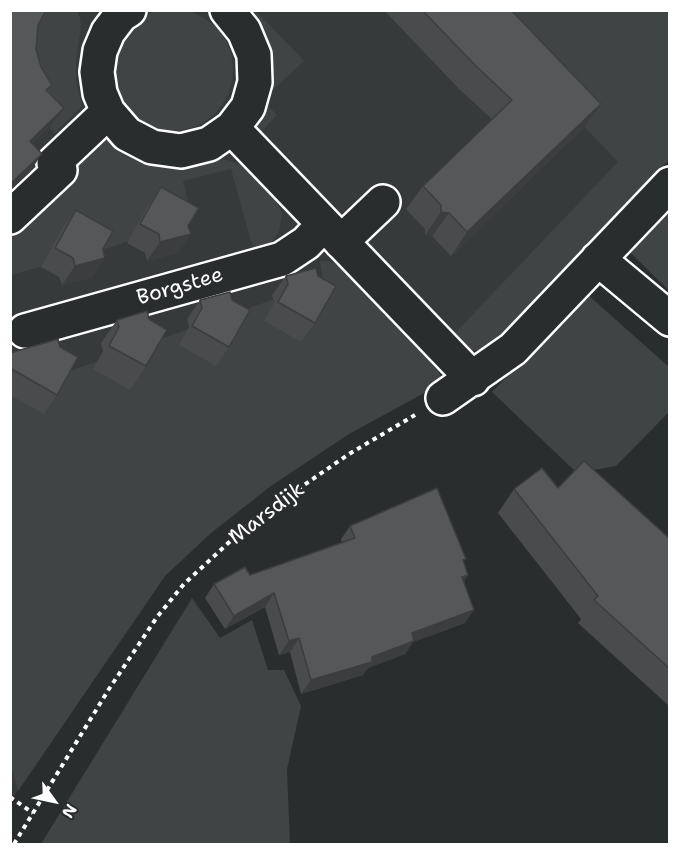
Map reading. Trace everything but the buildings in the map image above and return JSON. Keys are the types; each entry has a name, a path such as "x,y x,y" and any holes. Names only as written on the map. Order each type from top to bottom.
{"street":[{"path":"122,12 108,32 100,51 97,72 100,93 108,112 127,134 153,147 181,151 209,144 232,128 248,107 255,82 254,55 244,31 227,10"},
{"path":"10,216 60,170 54,163 108,112"},
{"path":"232,128 473,379"},
{"path":"443,398 513,349 669,184"},
{"name":"Borgstee","path":"25,331 282,259 306,243 333,233 382,202"},
{"path":"598,260 669,319"}],"path":[{"name":"Marsdijk","path":"14,844 109,689 157,617 184,584 252,521 349,454 443,398"},
{"path":"10,797 33,813"}],"shaded area":[{"path":"172,9 195,14 206,19 215,27 223,36 228,47 233,70 228,93 223,104 215,113 206,121 195,126 172,131 149,126 138,121 129,113 121,104 116,93 111,70 116,47 121,36 129,27 138,19 149,14"},
{"path":"11,11 532,11 650,133 448,340 400,405 349,434 272,485 211,533 164,576 11,801"},
{"path":"28,11 77,11 80,18 76,81 82,106 55,133 26,106"},
{"path":"248,11 256,11 304,61 268,94 265,103 277,115 261,132 266,142 259,137 256,129 258,114"},
{"path":"473,11 670,11 669,160 498,338 483,349 473,351 460,350 452,336 618,162"},
{"path":"106,139 139,161 157,167 177,168 223,159 241,165 276,202 282,213 279,232 270,243 256,250 253,248 231,169 183,181 192,219 112,247 11,275 11,233"},
{"path":"669,204 669,291 627,249"},
{"path":"320,261 329,261 338,265 439,372 441,378 437,386 349,434 272,485 211,533 165,576 18,791 10,763 10,392 323,282"},
{"path":"588,295 669,367 669,412 616,466 577,473 492,392"},
{"path":"192,598 220,638 252,620 268,670 284,670 301,706 287,769 290,844 41,844"}]}
